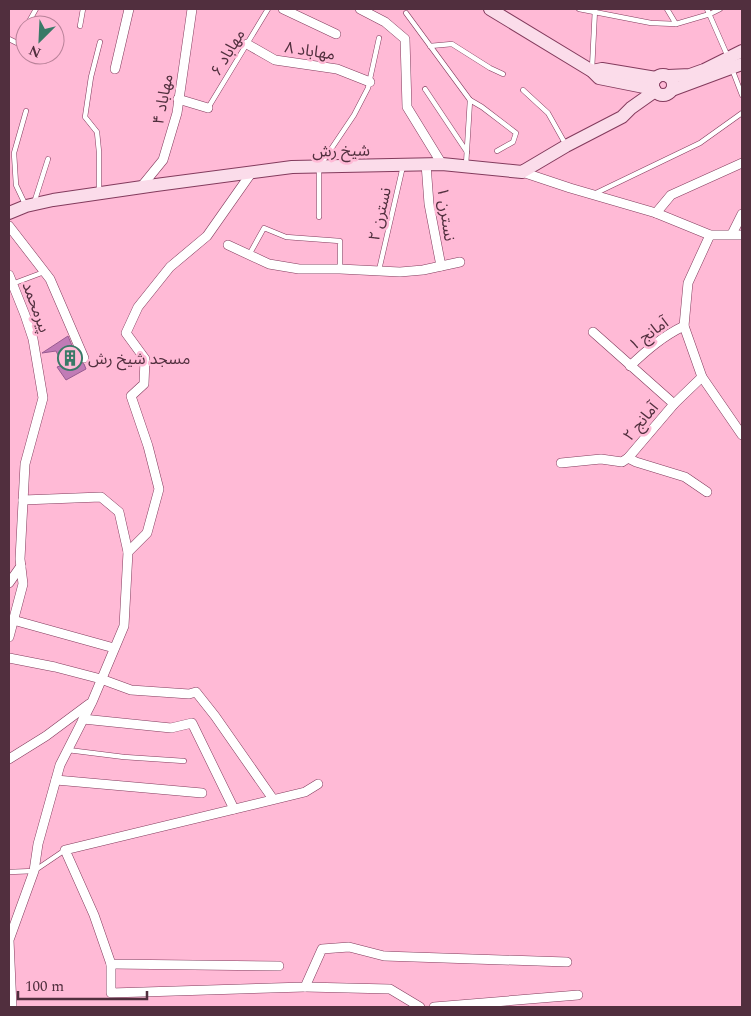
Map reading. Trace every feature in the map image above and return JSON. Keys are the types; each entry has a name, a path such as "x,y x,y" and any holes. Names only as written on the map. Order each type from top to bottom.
{"street":[{"path":"115,69 129,9"},
{"name":"مهاباد ۴","path":"141,187 163,160 177,113 192,9"},
{"path":"283,9 336,34"},
{"path":"360,9 385,22 405,39 407,107 442,164"},
{"path":"490,9 592,71 599,78 662,87"},
{"name":"مهاباد ۸","path":"247,44 275,60 338,69 370,82"},
{"path":"522,172 566,146 622,117 636,114 662,87 690,74 734,64 742,51"},
{"path":"178,99 208,108"},
{"path":"656,213 671,195 742,163"},
{"name":"نسترن ۱","path":"426,164 429,204 441,266"},
{"name":"شیخ رش","path":"9,213 30,205 141,187 292,167 442,164 522,172"},
{"path":"128,552 147,533 159,489 148,446 131,396 144,384 145,359 126,333 138,308 170,267 207,236 252,172"},
{"path":"522,172 656,213 710,235 742,235"},
{"path":"732,234 742,214"},
{"path":"9,226 50,279 84,358"},
{"path":"710,235 688,283 684,326 702,376 742,435"},
{"path":"228,245 269,264 299,269 400,272 423,270 460,262"},
{"name":"پیرمحمد","path":"9,637 23,584 21,566 25,464 43,398 33,339 26,315 11,279"},
{"name":"آمانج ۱","path":"630,366 650,347 668,334 684,326"},
{"path":"593,332 674,404"},
{"name":"آمانج ۲","path":"561,463 601,459 622,462 628,458 674,404 702,376"},
{"path":"628,458 685,477 708,492"},
{"path":"12,1007 9,940 34,871 38,844 60,765 92,702 124,626 128,552 119,512 101,497 23,500"},
{"path":"9,583 21,566"},
{"path":"13,620 114,648"},
{"path":"9,658 102,679 131,690 189,694 196,692 273,799"},
{"path":"9,759 46,736 92,702"},
{"path":"83,719 171,728 192,723 234,809"},
{"path":"56,780 202,793"},
{"path":"318,784 305,792 65,850 94,915 111,964 112,993 305,987 390,990 420,1007"},
{"path":"305,987 322,949 349,947 384,956 567,962"},
{"path":"111,964 279,966"},
{"path":"434,1007 578,995"}],"lane":[{"path":"80,26 83,9"},
{"name":"مهاباد ۶","path":"208,108 268,9"},
{"path":"579,9 630,17 651,23 676,24 710,14 720,9"},
{"path":"666,9 676,24"},
{"path":"708,9 734,64 742,95"},
{"path":"592,71 595,11"},
{"path":"406,13 470,100 516,133 513,142 497,151"},
{"path":"319,217 319,167 354,115 368,88 379,38"},
{"path":"99,194 97,132 85,117 91,77 100,42"},
{"path":"430,46 452,44 503,74"},
{"path":"425,89 468,152"},
{"path":"523,90 548,112 566,146"},
{"path":"466,167 470,100"},
{"path":"26,111 14,153 16,185 30,205"},
{"path":"593,195 700,143 742,113"},
{"path":"30,205 48,159"},
{"name":"نسترن ۲","path":"379,270 403,165"},
{"path":"249,255 264,228 286,237 340,241 340,269"},
{"path":"11,279 44,272"},
{"path":"68,750 124,757 184,761"},
{"path":"9,872 34,871 65,850"}],"building":[{"name":"مسجد شیخ رش","path":"68,336 78,360 84,364 86,369 66,380 57,367 63,365 56,351 42,353"}],"place":[{"name":"مسجد شیخ رش","path":"70,358"}]}
